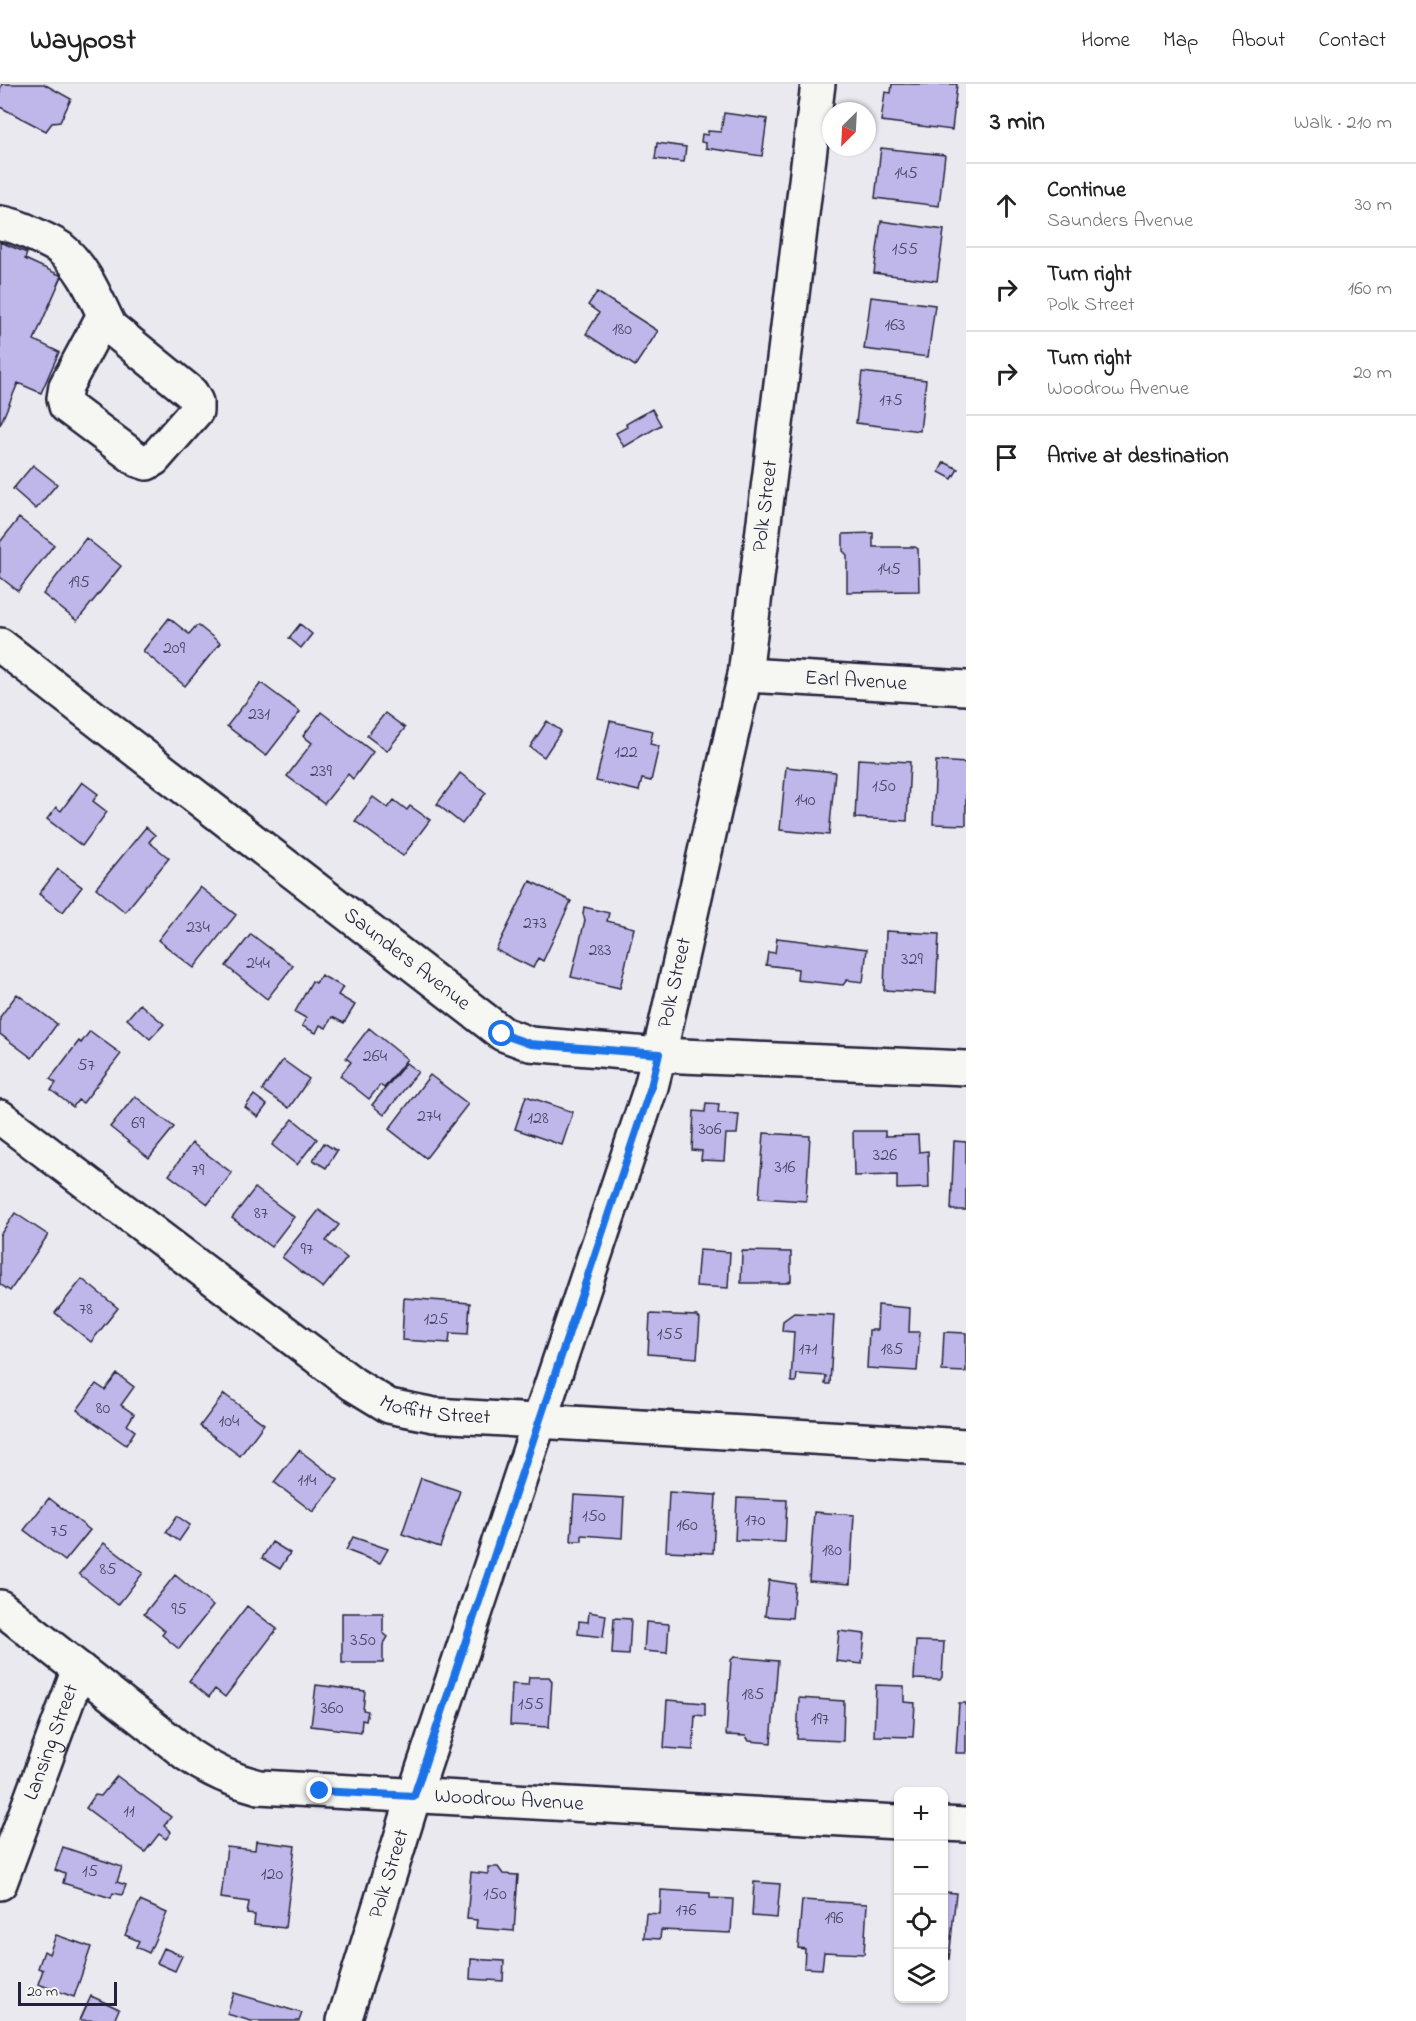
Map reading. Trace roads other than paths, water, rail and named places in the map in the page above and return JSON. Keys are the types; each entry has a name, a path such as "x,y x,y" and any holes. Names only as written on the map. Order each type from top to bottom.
{"street":[{"name":"Polk Street","path":"344,2021 414,1796 647,1098 659,1054 745,675 818,84"},
{"path":"0,223 28,231 58,247 78,265 104,315"},
{"name":"Saunders Avenue","path":"0,645 502,1034 530,1044 659,1054 966,1068"},
{"name":"Earl Avenue","path":"745,675 966,688"},
{"name":"Moffitt Street","path":"0,1117 353,1384 389,1406 434,1415 966,1446"},
{"name":"Woodrow Avenue","path":"0,1606 208,1769 233,1780 259,1787 894,1822"},
{"name":"Lansing Street","path":"0,1883 79,1669"},
{"path":"948,1824 966,1826"}]}
